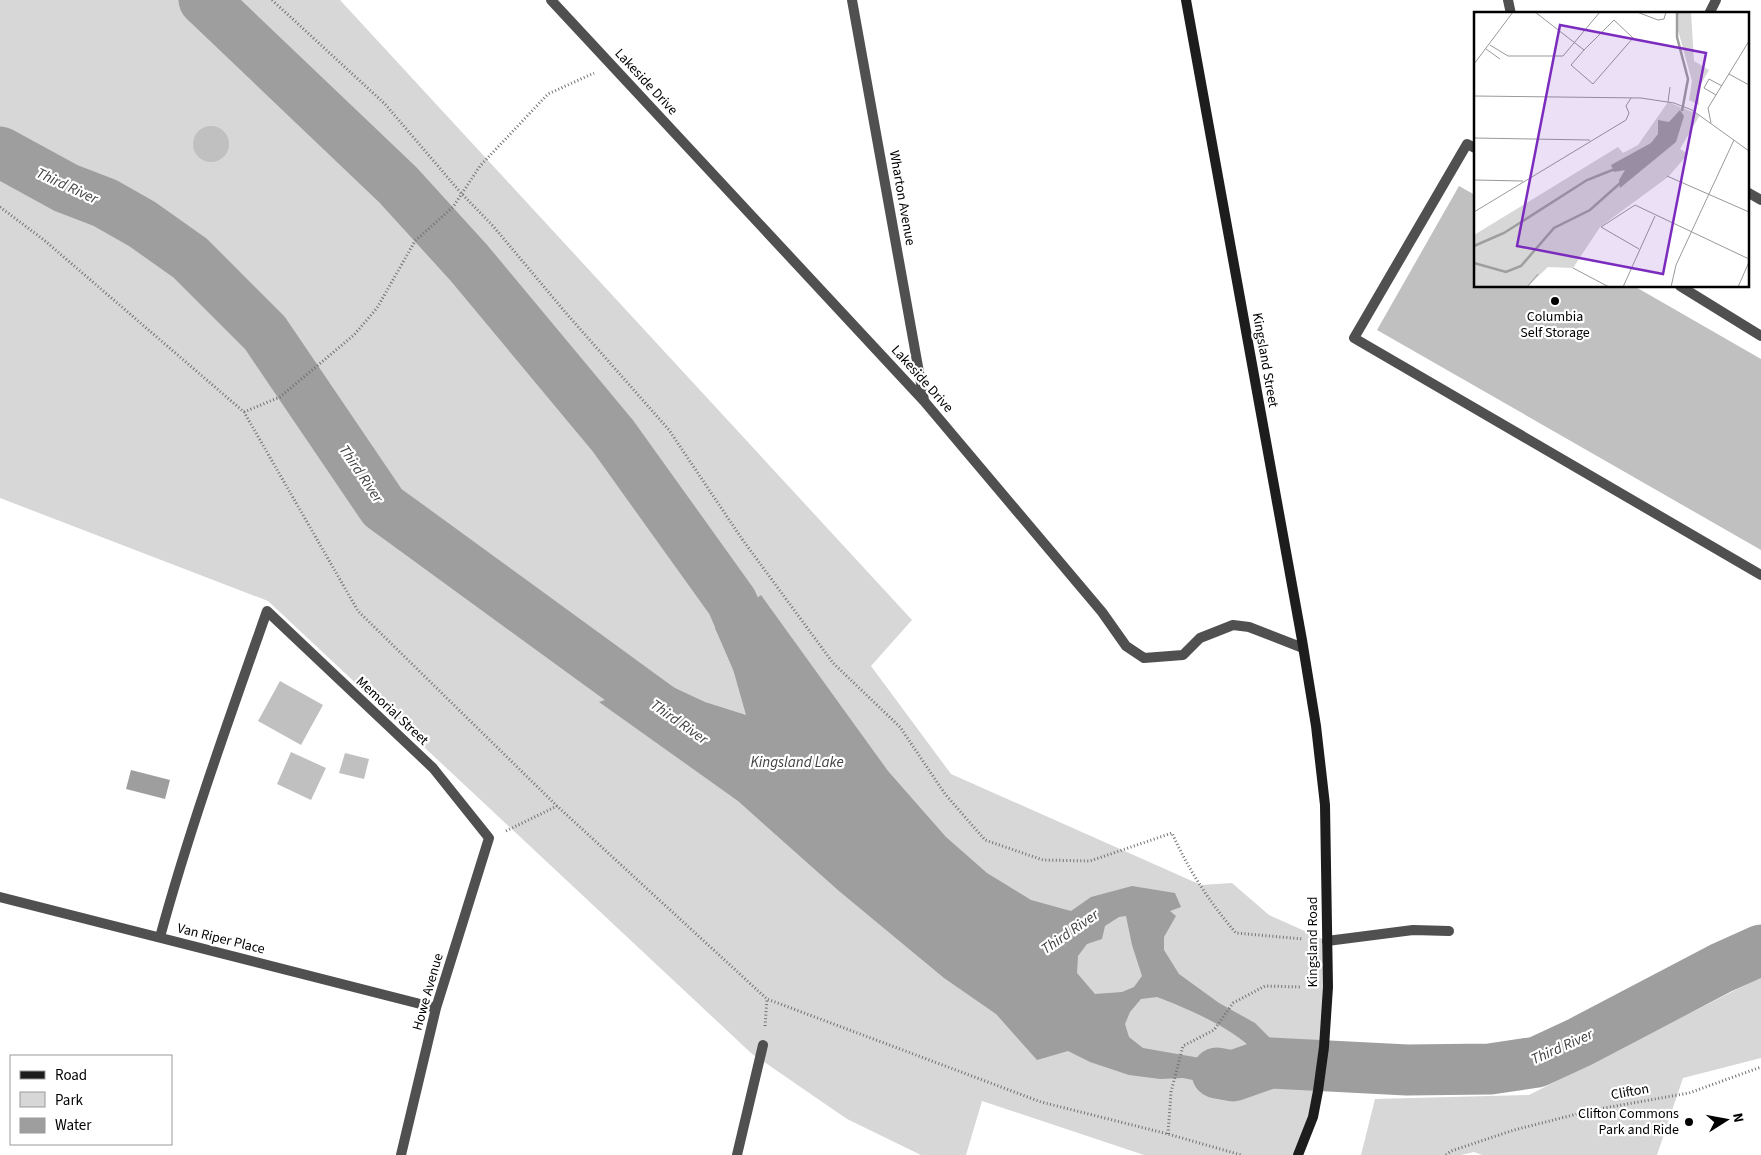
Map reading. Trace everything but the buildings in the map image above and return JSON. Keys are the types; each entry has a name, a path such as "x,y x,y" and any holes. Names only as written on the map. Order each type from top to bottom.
{"main road":[{"name":"Kingsland Street","path":"1186,0 1316,726"},
{"name":"Kingsland Road","path":"1298,1155 1313,1117 1318,1091 1324,1046 1328,987 1325,805 1316,726"}],"street":[{"name":"Lakeside Drive","path":"551,0 924,401 1102,612 1126,646 1144,658 1183,655 1200,638 1233,625 1256,630 1303,648"},
{"name":"Wharton Avenue","path":"852,0 924,401"},
{"path":"1710,12 1716,0"},
{"path":"1474,148 1467,144 1354,338 1761,575"},
{"path":"1748,193 1761,200"},
{"path":"1683,288 1761,336"},
{"name":"Memorial Street","path":"160,937 178,871 267,611 433,768 489,838"},
{"name":"Howe Avenue","path":"401,1155 436,1008 489,838"},
{"name":"Van Riper Place","path":"0,896 436,1008"},
{"path":"1327,941 1413,930 1450,931"},
{"path":"736,1155 763,1045"},
{"path":"1304,1155 1306,1137"}],"path":[{"path":"272,0 385,104 669,430 742,538 833,663 900,728 945,794 985,840 1043,860 1090,861 1172,833 1185,862 1218,912 1236,933 1303,939"},
{"path":"244,412 280,397 354,336 377,308 416,242 453,207 480,166 548,94 612,65"},
{"path":"0,207 44,240 244,412 358,611 557,806 768,999 1041,1102 1168,1134 1241,1155"},
{"path":"489,838 557,806"},
{"path":"1168,1134 1172,1092 1184,1046 1214,1030 1232,1003 1265,986 1302,987"},
{"path":"763,1045 768,999"},
{"name":"Clifton","path":"1446,1155 1452,1151 1514,1130 1593,1110 1689,1093 1761,1067"}],"green space":[{"path":"0,0 340,0 912,620 871,666 951,774 1201,885 1232,883 1269,915 1327,941 1324,1047 1293,1045 1289,1084 1318,1091 1298,1155 1144,1155 982,1101 966,1155 921,1155 847,1119 751,1053 268,601 0,498"},
{"path":"1761,977 1761,1058 1683,1078 1657,1155 1482,1155 1474,1152 1461,1155 1361,1155 1375,1099 1529,1095"}],"water":[{"name":"Kingsland Lake","path":"761,595 888,771 946,837 987,873 1031,900 1071,911 1091,897 1132,886 1175,893 1181,907 1170,911 1176,916 1164,937 1164,950 1179,974 1219,1003 1255,1023 1273,1041 1287,1048 1281,1077 1261,1077 1244,1087 1217,1085 1183,1078 1160,1079 1129,1075 1090,1062 1068,1051 1037,1060 996,1014 944,978 839,891 738,801 599,702 660,681 705,702 746,715 733,669 715,628","holes":["1126,916 1132,945 1142,976 1134,987 1122,992 1095,994 1077,973 1078,956 1087,944 1102,939 1105,926 1119,917","1157,997 1229,1031 1248,1045 1248,1052 1238,1061 1223,1062 1143,1048 1129,1037 1125,1024 1130,1012 1141,999"]},
{"path":"131,770 170,780 165,799 126,789"}],"waterway":[{"name":"Third River","path":"204,0 398,185 469,263 613,436 732,602 764,677"},
{"name":"Third River","path":"0,152 66,188 105,203 142,224 190,258 265,333 383,507 692,732"},
{"name":"Third River","path":"1217,1073 1233,1076 1270,1063 1407,1070 1490,1069 1537,1062 1580,1042 1721,968 1761,950"}],"place":[{"name":"Columbia Self Storage","path":"1555,301"},
{"name":"Clifton Commons Park and Ride","path":"1689,1122"}]}
